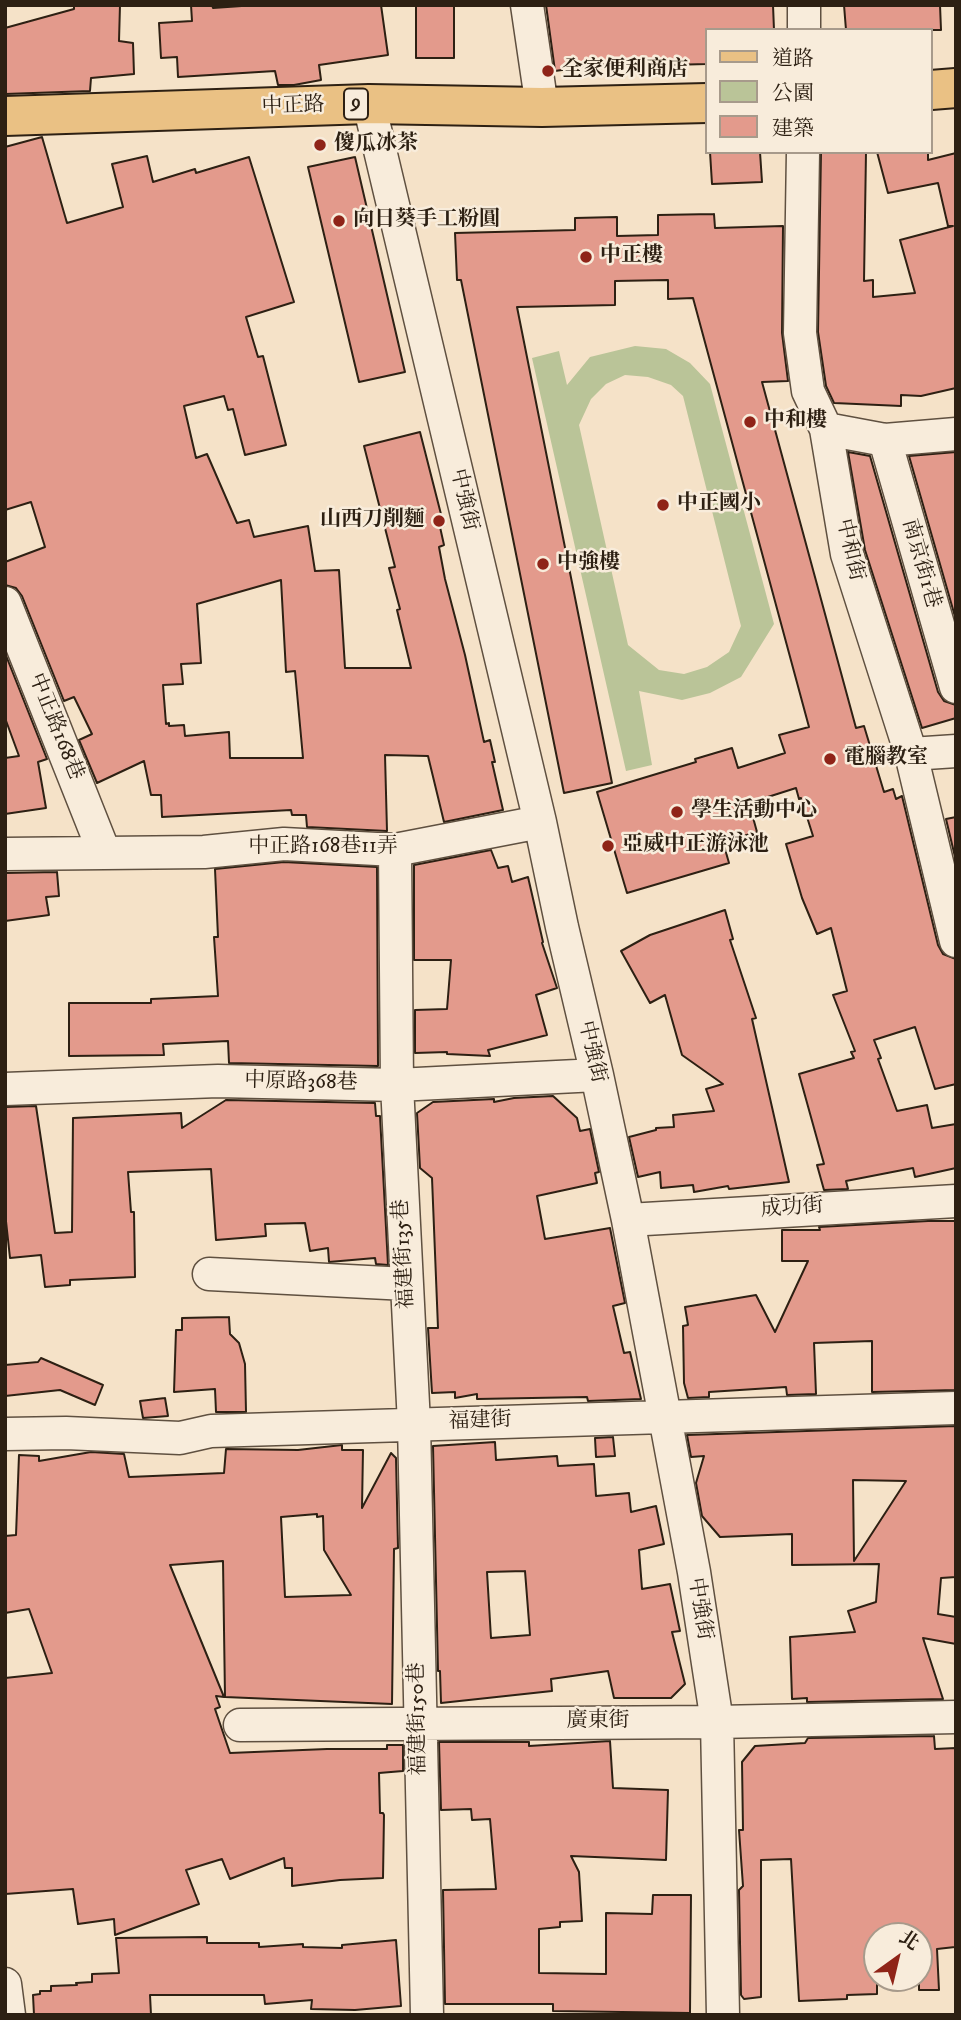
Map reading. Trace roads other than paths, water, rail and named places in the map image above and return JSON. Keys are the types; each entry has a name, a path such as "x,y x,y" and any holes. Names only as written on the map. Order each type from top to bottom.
{"main road":[{"path":"933,90 956,88"},
{"name":"中正路","path":"5,117 369,104 542,107 706,103"}],"street":[{"path":"527,5 542,107"},
{"path":"804,5 804,28"},
{"name":"中強街","path":"369,104 540,822 597,1075 628,1220 694,1572 716,1722 723,2015"},
{"name":"中和街","path":"803,154 800,333 808,391 826,429 847,554 911,754 956,941"},
{"path":"826,429 885,440 956,434"},
{"name":"南京街1巷","path":"885,440 956,687"},
{"name":"中正路168巷","path":"5,603 104,852"},
{"path":"911,754 956,751"},
{"name":"中正路168巷11弄","path":"5,854 204,852 284,844 395,850 540,822"},
{"name":"福建街135巷","path":"395,850 397,1085 414,1424"},
{"name":"中原路368巷","path":"5,1089 218,1081 397,1085 597,1075"},
{"name":"成功街","path":"628,1220 956,1201"},
{"path":"209,1274 407,1284"},
{"name":"福建街","path":"5,1434 66,1433 180,1438 211,1431 956,1408"},
{"name":"福建街150巷","path":"414,1424 427,2015"},
{"name":"廣東街","path":"240,1726 956,1717"},
{"path":"5,1984 9,2015"}],"place":[{"name":"全家便利商店","path":"548,71"},
{"name":"傻瓜冰茶","path":"320,145"},
{"name":"向日葵手工粉圓","path":"339,221"},
{"name":"中正樓","path":"586,257"},
{"name":"中和樓","path":"750,422"},
{"name":"中正國小","path":"663,505"},
{"name":"山西刀削麵","path":"439,521"},
{"name":"中強樓","path":"543,564"},
{"name":"電腦教室","path":"830,759"},
{"name":"學生活動中心","path":"677,812"},
{"name":"亞威中正游泳池","path":"608,846"}]}
